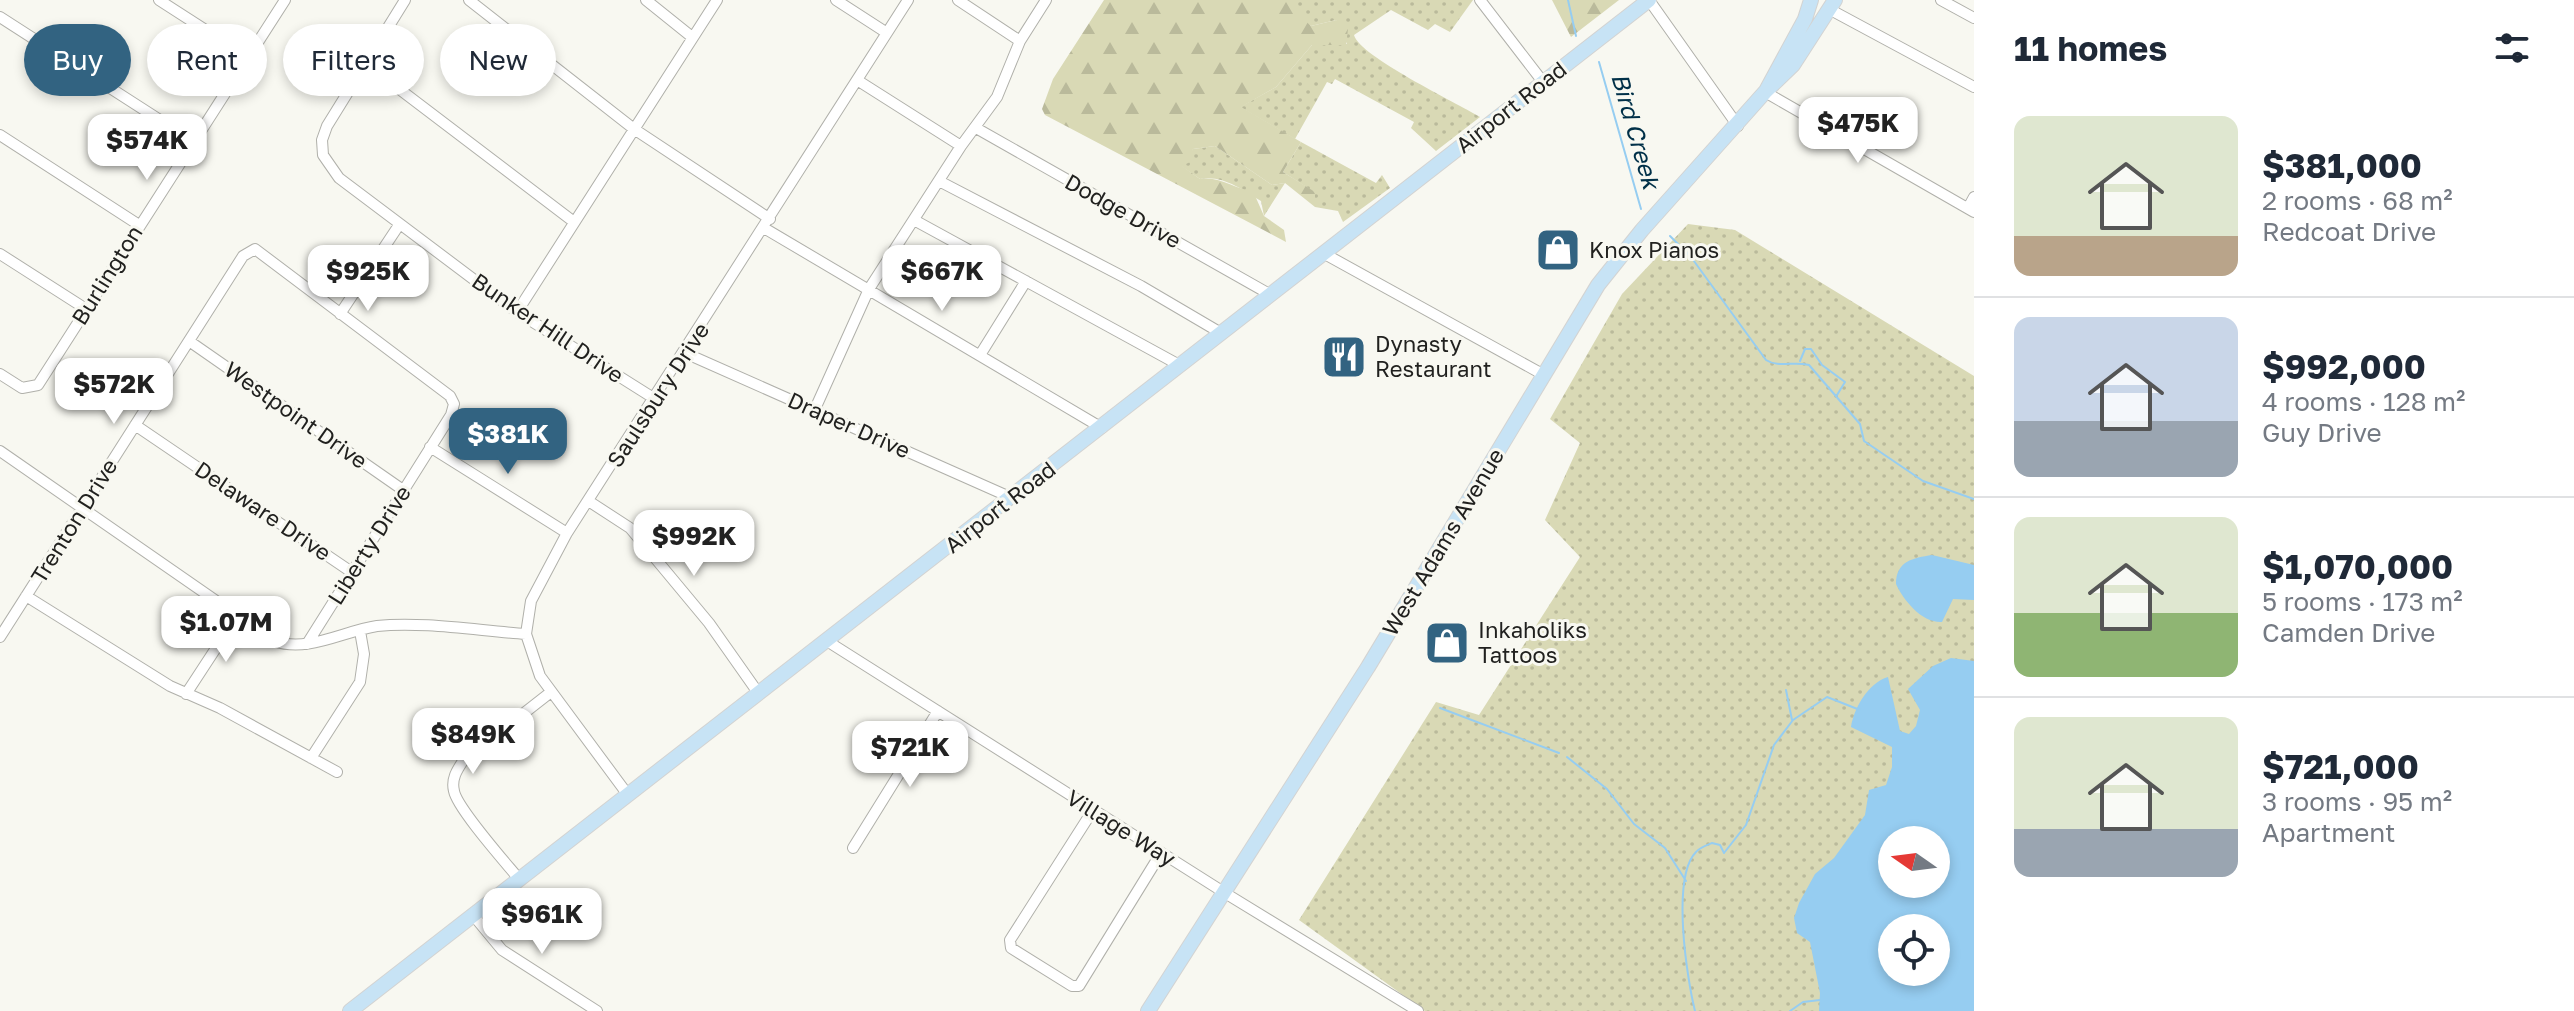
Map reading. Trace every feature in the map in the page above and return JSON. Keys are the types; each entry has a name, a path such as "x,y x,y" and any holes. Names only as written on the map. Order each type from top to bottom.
{"main road":[{"name":"Airport Road","path":"350,1011 1649,0"},
{"name":"West Adams Avenue","path":"1765,92 1805,19 1811,0"},
{"name":"West Adams Avenue","path":"1148,1011 1368,667 1598,285 1652,219 1738,126 1765,92 1793,65 1832,4"}],"street":[{"path":"159,0 196,24"},
{"name":"Burlington","path":"267,29 285,0"},
{"name":"Bunker Hill Drive","path":"390,24 405,0"},
{"path":"469,0 634,129 767,223 869,289 1102,428"},
{"path":"646,0 692,37"},
{"path":"517,312 717,0"},
{"path":"836,0 887,33"},
{"name":"Saulsbury Drive","path":"526,634 531,601 567,533 590,502 908,0"},
{"path":"958,0 1020,41"},
{"path":"815,409 869,289 961,146 997,97 1020,41 1046,0"},
{"path":"1480,0 1543,82"},
{"path":"1649,0 1738,126"},
{"path":"1941,0 1974,18"},
{"path":"1832,4 1974,87"},
{"path":"0,17 194,142"},
{"path":"857,80 961,146"},
{"path":"1765,92 1971,210 1974,197"},
{"name":"Burlington","path":"0,374 22,388 33,388 224,96"},
{"name":"Bunker Hill Drive","path":"345,96 322,140 323,155 339,178 517,312 655,399"},
{"path":"408,96 574,222"},
{"name":"Dodge Drive","path":"976,128 1271,295"},
{"path":"0,135 139,225"},
{"path":"939,181 1141,286 1221,333"},
{"path":"914,220 1181,366"},
{"path":"340,314 399,225"},
{"name":"Trenton Drive","path":"0,637 243,256 255,249 340,314"},
{"path":"1323,253 1544,375"},
{"path":"0,254 86,309"},
{"path":"980,355 1026,281"},
{"name":"Liberty Drive","path":"307,644 454,404 450,396 340,314"},
{"name":"Westpoint Drive","path":"189,341 403,490"},
{"name":"Draper Drive","path":"685,353 1012,498"},
{"name":"Delaware Drive","path":"135,425 350,571"},
{"path":"430,447 567,533"},
{"path":"0,451 274,641 286,645 307,644 396,626 526,634 540,676 628,795"},
{"path":"590,502 630,528 709,623 759,694"},
{"path":"26,596 186,694 337,772"},
{"path":"186,694 237,616"},
{"path":"311,758 360,682 364,654 360,631"},
{"name":"Village Way","path":"827,641 1161,853 1418,1011"},
{"path":"519,879 460,806 454,791 454,775 463,761 551,692"},
{"path":"853,848 938,711"},
{"path":"1093,810 1010,940 1011,948 1072,986 1079,986 1161,853"},
{"path":"473,915 502,950 597,1011"}],"green space":[{"path":"1104,0 1287,0 1288,5 1311,26 1336,20 1348,29 1346,45 1312,45 1276,87 1241,107 1301,142 1283,172 1315,192 1315,207 1285,183 1272,185 1215,146 1193,149 1190,162 1182,166 1200,179 1214,179 1253,191 1264,216 1284,230 1286,242 1045,115 1042,109 1053,79"},
{"path":"1263,0 1473,0 1450,32 1435,24 1428,30 1391,10 1354,35 1373,55 1480,117 1436,151 1411,128 1414,122 1335,79 1332,84 1327,82 1295,139 1240,107 1276,87 1312,45 1347,44 1336,20 1311,26"},
{"path":"1552,0 1619,0 1571,37"},
{"path":"1301,142 1376,183 1382,175 1390,188 1343,222 1338,211 1315,207 1314,192 1283,172"},
{"path":"1215,146 1272,185 1285,183 1264,216 1261,201 1224,181 1200,179 1181,166 1193,149"},
{"path":"1688,224 1735,230 1974,376 1974,1011 1425,1011 1299,920 1436,702 1479,715 1580,557 1545,520 1580,443 1550,419 1622,294"}],"water":[{"path":"1932,555 1974,565 1974,600 1953,599 1942,622 1928,619 1914,610 1896,584 1902,566 1912,559"},
{"path":"1951,658 1974,661 1974,1011 1819,1011 1820,993 1810,942 1797,933 1794,918 1815,874 1834,858 1865,815 1869,790 1886,785 1892,767 1892,747 1851,727 1859,704 1868,690 1888,677 1900,731 1909,734 1916,726 1920,710 1908,689 1933,666"}],"waterway":[{"name":"Bird Creek","path":"1568,0 1576,36"},
{"name":"Bird Creek","path":"1599,62 1641,209"},
{"name":"Bird Creek","path":"1670,236 1691,257 1766,360 1776,364 1809,365 1860,424 1864,441 1923,481 1974,499"},
{"path":"1800,361 1805,349 1811,349 1822,365 1845,382 1837,395"},
{"path":"1786,690 1792,720"},
{"path":"1695,1011 1683,929 1684,883 1688,865 1697,851 1712,843 1720,845 1724,853 1746,825 1774,745 1793,720 1827,697 1860,710"},
{"path":"1440,708 1559,753"},
{"path":"1567,757 1607,789 1634,824 1665,848 1686,881"},
{"path":"1790,1011 1803,1002 1820,1000"}],"place":[{"name":"Knox Pianos","path":"1558,250"},
{"name":"Dynasty Restaurant","path":"1344,357"},
{"name":"Inkaholiks Tattoos","path":"1447,643"}]}
